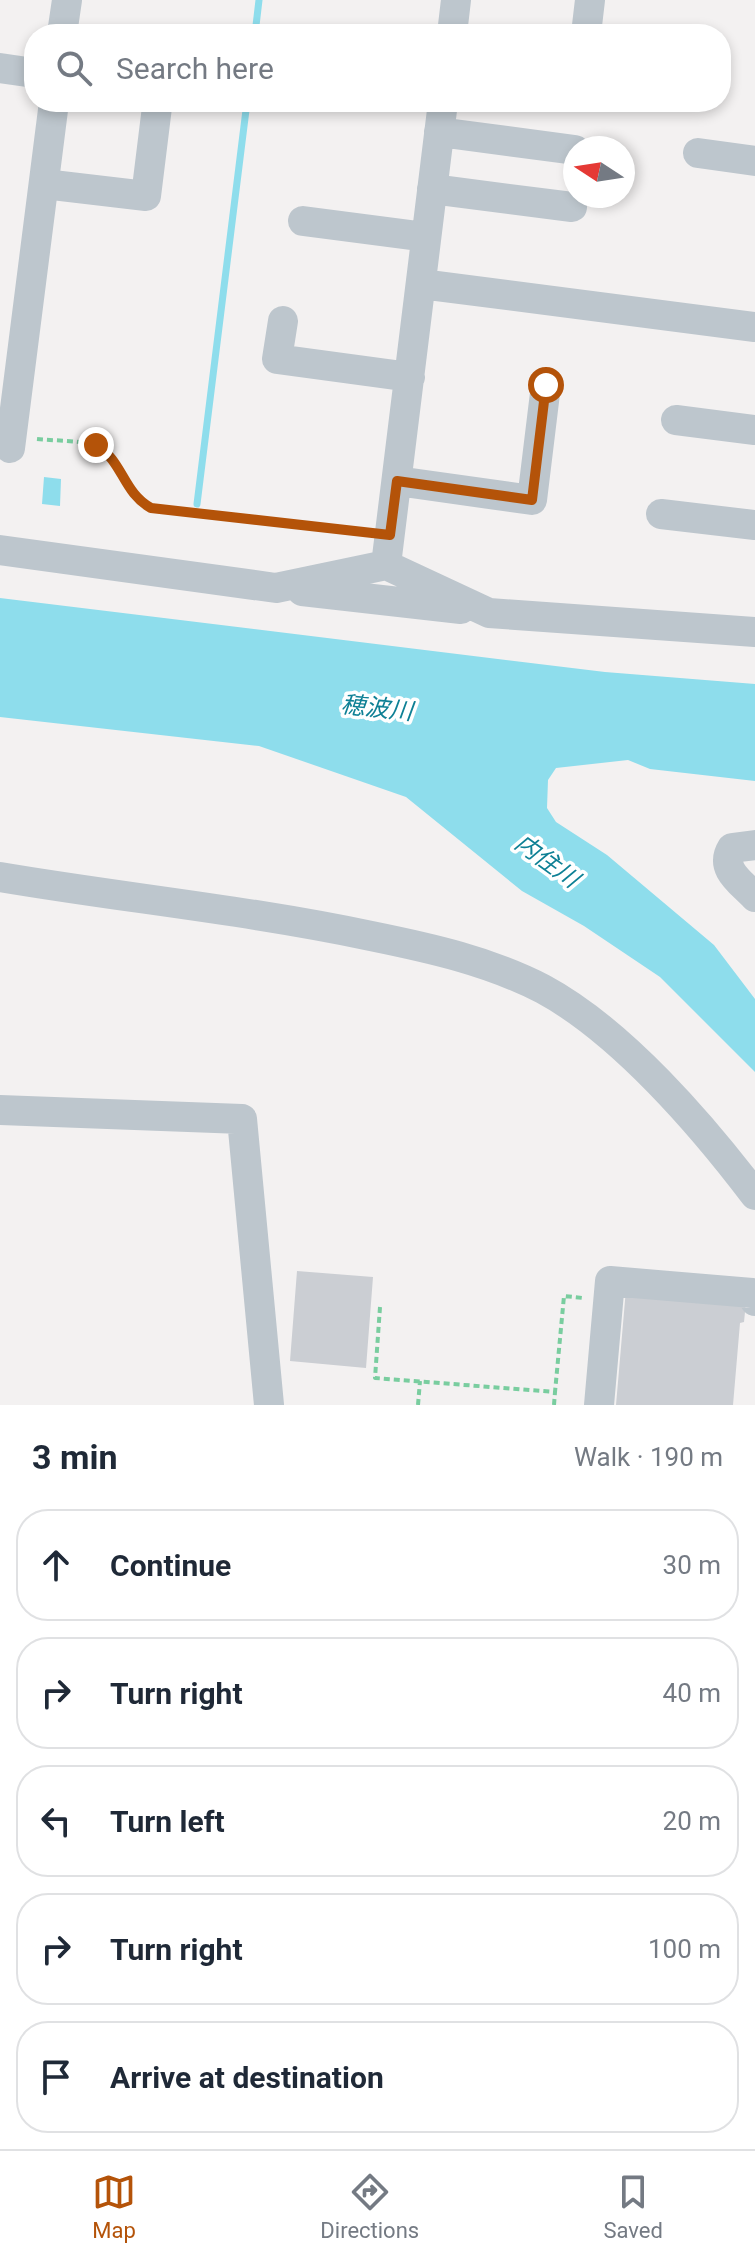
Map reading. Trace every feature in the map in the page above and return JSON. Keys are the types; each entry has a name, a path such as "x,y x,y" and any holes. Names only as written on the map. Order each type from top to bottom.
{"street":[{"path":"63,24 67,0"},
{"path":"453,24 456,0"},
{"path":"587,24 590,0"},
{"path":"0,68 24,72"},
{"path":"10,442 53,112"},
{"path":"44,184 146,196 156,112"},
{"path":"386,565 442,112"},
{"path":"439,132 563,148"},
{"path":"698,153 755,161"},
{"path":"432,189 563,206"},
{"path":"303,221 426,237"},
{"path":"421,284 755,327"},
{"path":"283,321 277,359 410,377"},
{"path":"397,481 532,500 546,385"},
{"path":"676,420 755,430"},
{"path":"661,514 755,525"},
{"path":"0,550 276,588 489,613 755,632"},
{"path":"276,588 386,565 489,613"},
{"path":"755,845 732,848 727,862 728,869 755,897"},
{"path":"0,877 283,917 460,955 544,990 610,1036 720,1148 755,1195"},
{"path":"0,1110 242,1119 269,1405"},
{"path":"599,1405 610,1281 752,1293 755,1301"}],"path":[{"path":"10,442 96,445 109,452 131,494 151,508 390,535"},
{"path":"554,1405 564,1296 608,1300"},
{"path":"380,1307 375,1378 555,1392"},
{"path":"418,1405 420,1381"}],"water":[{"path":"44,477 61,479 60,506 42,504"},
{"path":"0,598 605,672 755,684 755,781 650,769 628,760 556,768 548,780 547,808 556,822 607,855 714,945 755,999 755,1072 660,977 584,926 522,891 406,797 259,746 0,717"}],"building":[{"path":"297,1271 373,1277 366,1368 290,1361"},
{"path":"626,1289 746,1302 744,1322 740,1323 733,1405 616,1405"}],"waterway":[{"path":"256,24 259,0"},
{"path":"197,504 246,112"}],"route":[{"path":"96,445 109,452 131,494 151,508 270,519 390,535 397,481 532,500 546,385"}],"water label":[{"name":"穂波川","path":"377,708"},
{"name":"内住川","path":"547,861"}]}
